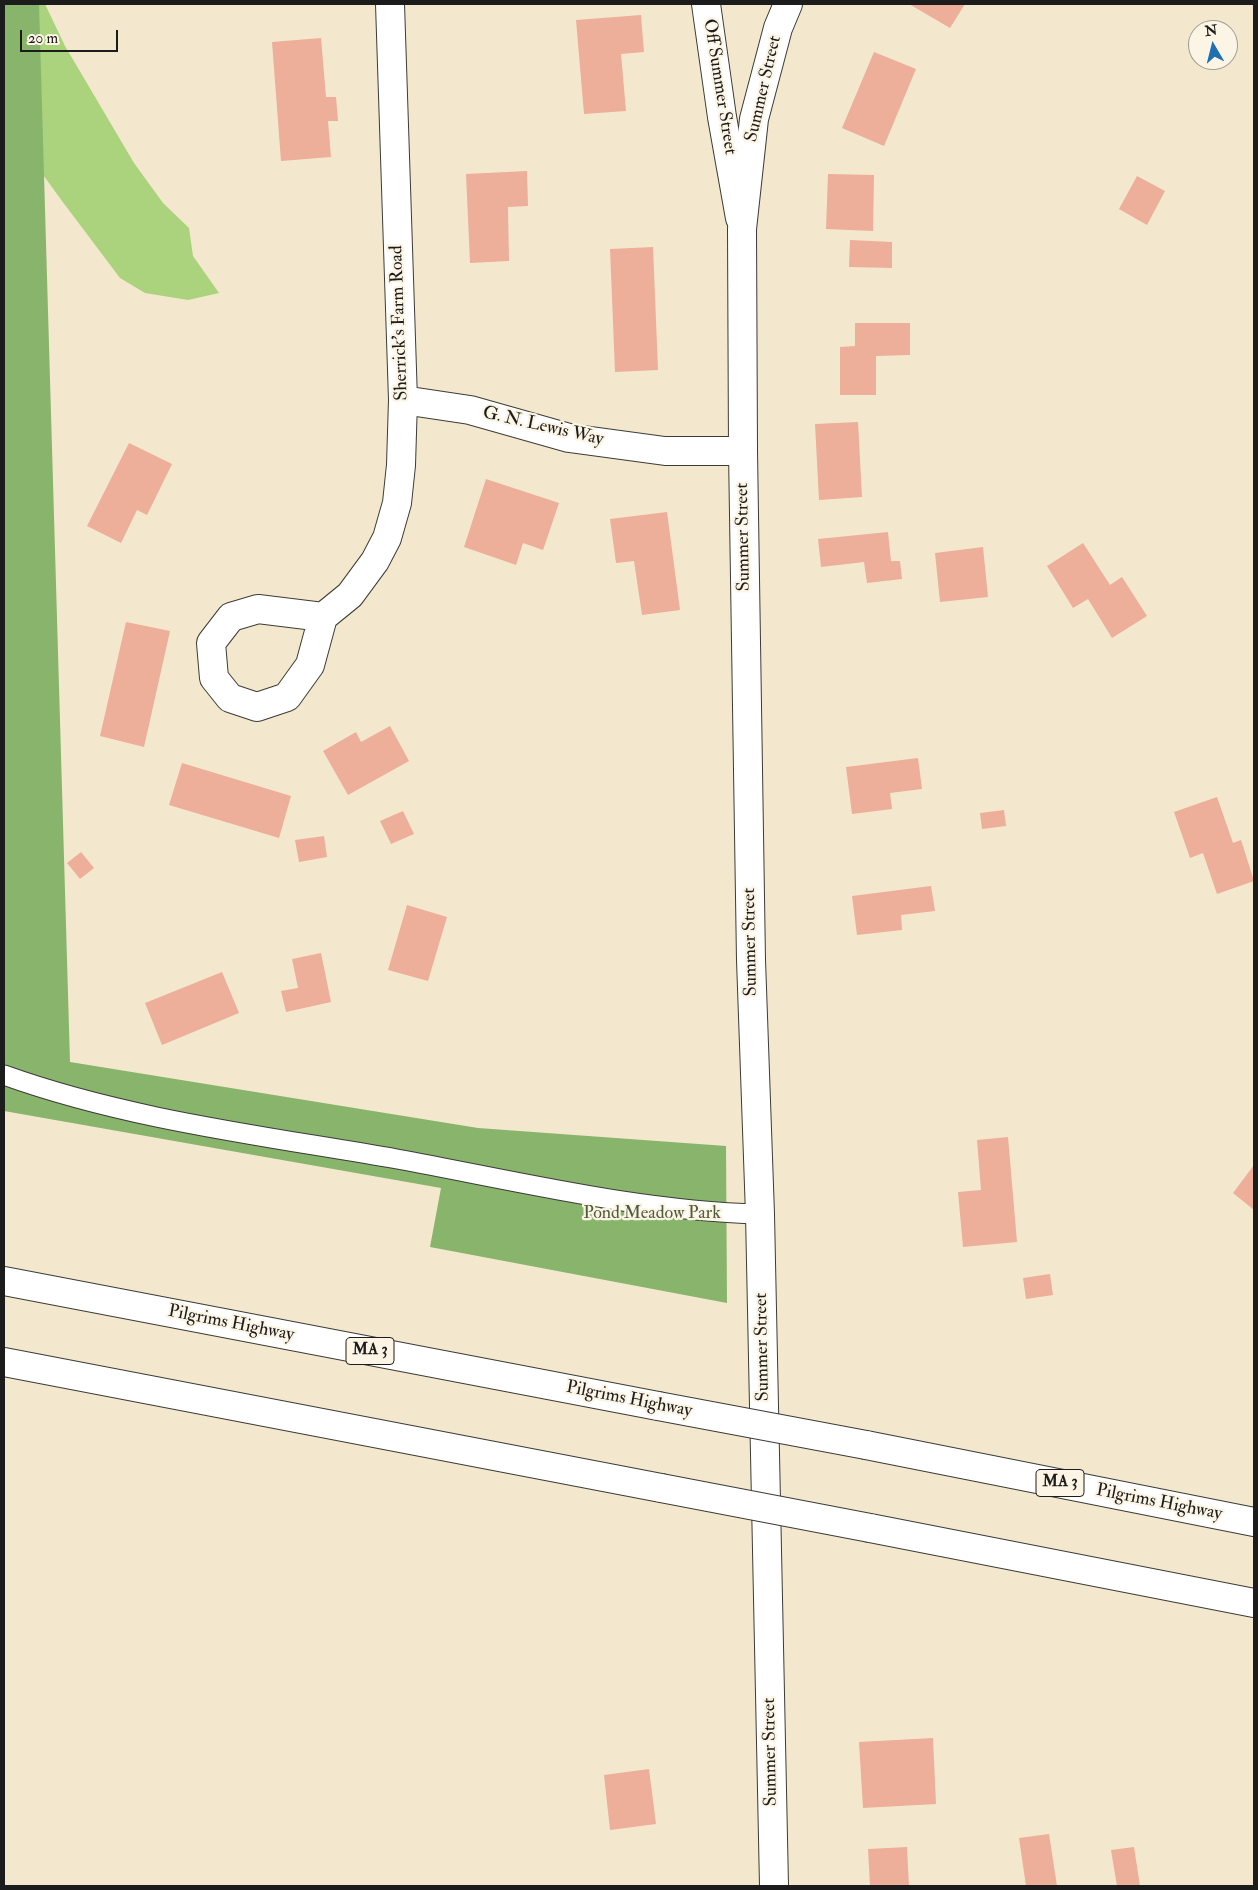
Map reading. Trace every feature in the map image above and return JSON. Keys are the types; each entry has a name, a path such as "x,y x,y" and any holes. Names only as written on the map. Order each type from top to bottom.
{"main road":[{"name":"Sherrick's Farm Road","path":"323,617 350,594 375,561 387,538 397,503 401,465 403,400 390,4"},
{"name":"Off Summer Street","path":"706,4 722,116 742,229"},
{"name":"Summer Street","path":"774,1886 760,1214 751,960 743,451 742,229 754,119 778,28 788,4"},
{"name":"G. N. Lewis Way","path":"403,400 470,410 569,438 664,451 743,451"},
{"name":"Pilgrims Highway","path":"4,1281 866,1445 1254,1522"},
{"path":"4,1362 1254,1603"}],"lane":[{"path":"4,1076 111,1108 598,1197 708,1213 760,1214"}],"green space":[{"path":"4,4 45,4 65,46 134,163 163,203 189,228 193,256 219,293 188,300 145,293 120,278 62,201 17,139"},
{"name":"Pond Meadow Park","path":"4,4 39,4 70,1062 478,1128 726,1146 727,1303 430,1247 441,1188 4,1111"}],"building":[{"path":"909,4 965,4 950,28"},
{"path":"641,15 644,52 621,54 626,111 584,114 576,20"},
{"path":"321,38 326,97 336,97 338,121 328,121 331,157 281,161 272,42"},
{"path":"874,52 916,69 884,146 842,128"},
{"path":"527,171 528,206 508,207 509,261 470,263 466,174"},
{"path":"828,174 874,175 873,231 826,229"},
{"path":"1137,176 1165,191 1147,225 1119,209"},
{"path":"850,240 892,242 892,268 849,267"},
{"path":"653,247 658,370 615,372 610,249"},
{"path":"855,323 910,323 910,355 876,356 876,395 840,395 840,347 855,346"},
{"path":"858,422 862,497 819,500 815,424"},
{"path":"129,443 172,464 147,515 137,510 121,543 87,526"},
{"path":"486,479 559,503 543,550 523,543 516,565 464,547"},
{"path":"667,512 680,610 642,615 634,561 616,563 610,519"},
{"path":"888,532 891,561 900,561 902,579 867,583 864,562 821,567 818,539"},
{"path":"1083,543 1110,585 1122,577 1147,616 1112,638 1088,599 1073,608 1047,566"},
{"path":"983,547 988,597 940,602 935,553"},
{"path":"126,622 170,631 144,747 100,736"},
{"path":"390,726 409,761 348,795 323,751 356,732 361,742"},
{"path":"918,758 922,789 890,793 892,809 852,814 846,767"},
{"path":"182,763 291,796 279,838 169,805"},
{"path":"1217,797 1233,843 1241,840 1254,881 1217,894 1203,853 1190,858 1174,812"},
{"path":"1004,810 1006,826 982,829 980,813"},
{"path":"403,811 414,834 391,844 380,821"},
{"path":"324,836 327,857 299,862 295,840"},
{"path":"81,852 94,868 80,879 67,863"},
{"path":"931,886 935,911 901,915 902,930 857,935 852,896"},
{"path":"407,905 447,917 428,981 388,970"},
{"path":"321,953 331,1002 286,1012 281,991 298,988 292,959"},
{"path":"222,972 239,1013 162,1045 145,1003"},
{"path":"1008,1137 1017,1242 963,1247 958,1192 981,1190 977,1140"},
{"path":"1254,1165 1254,1210 1233,1193"},
{"path":"1050,1274 1053,1295 1026,1299 1023,1278"},
{"path":"933,1738 936,1804 863,1808 859,1742"},
{"path":"649,1769 656,1824 610,1830 604,1775"},
{"path":"1049,1834 1057,1886 1026,1886 1019,1838"},
{"path":"907,1847 909,1886 870,1886 868,1849"},
{"path":"1134,1847 1140,1886 1117,1886 1111,1850"}]}
